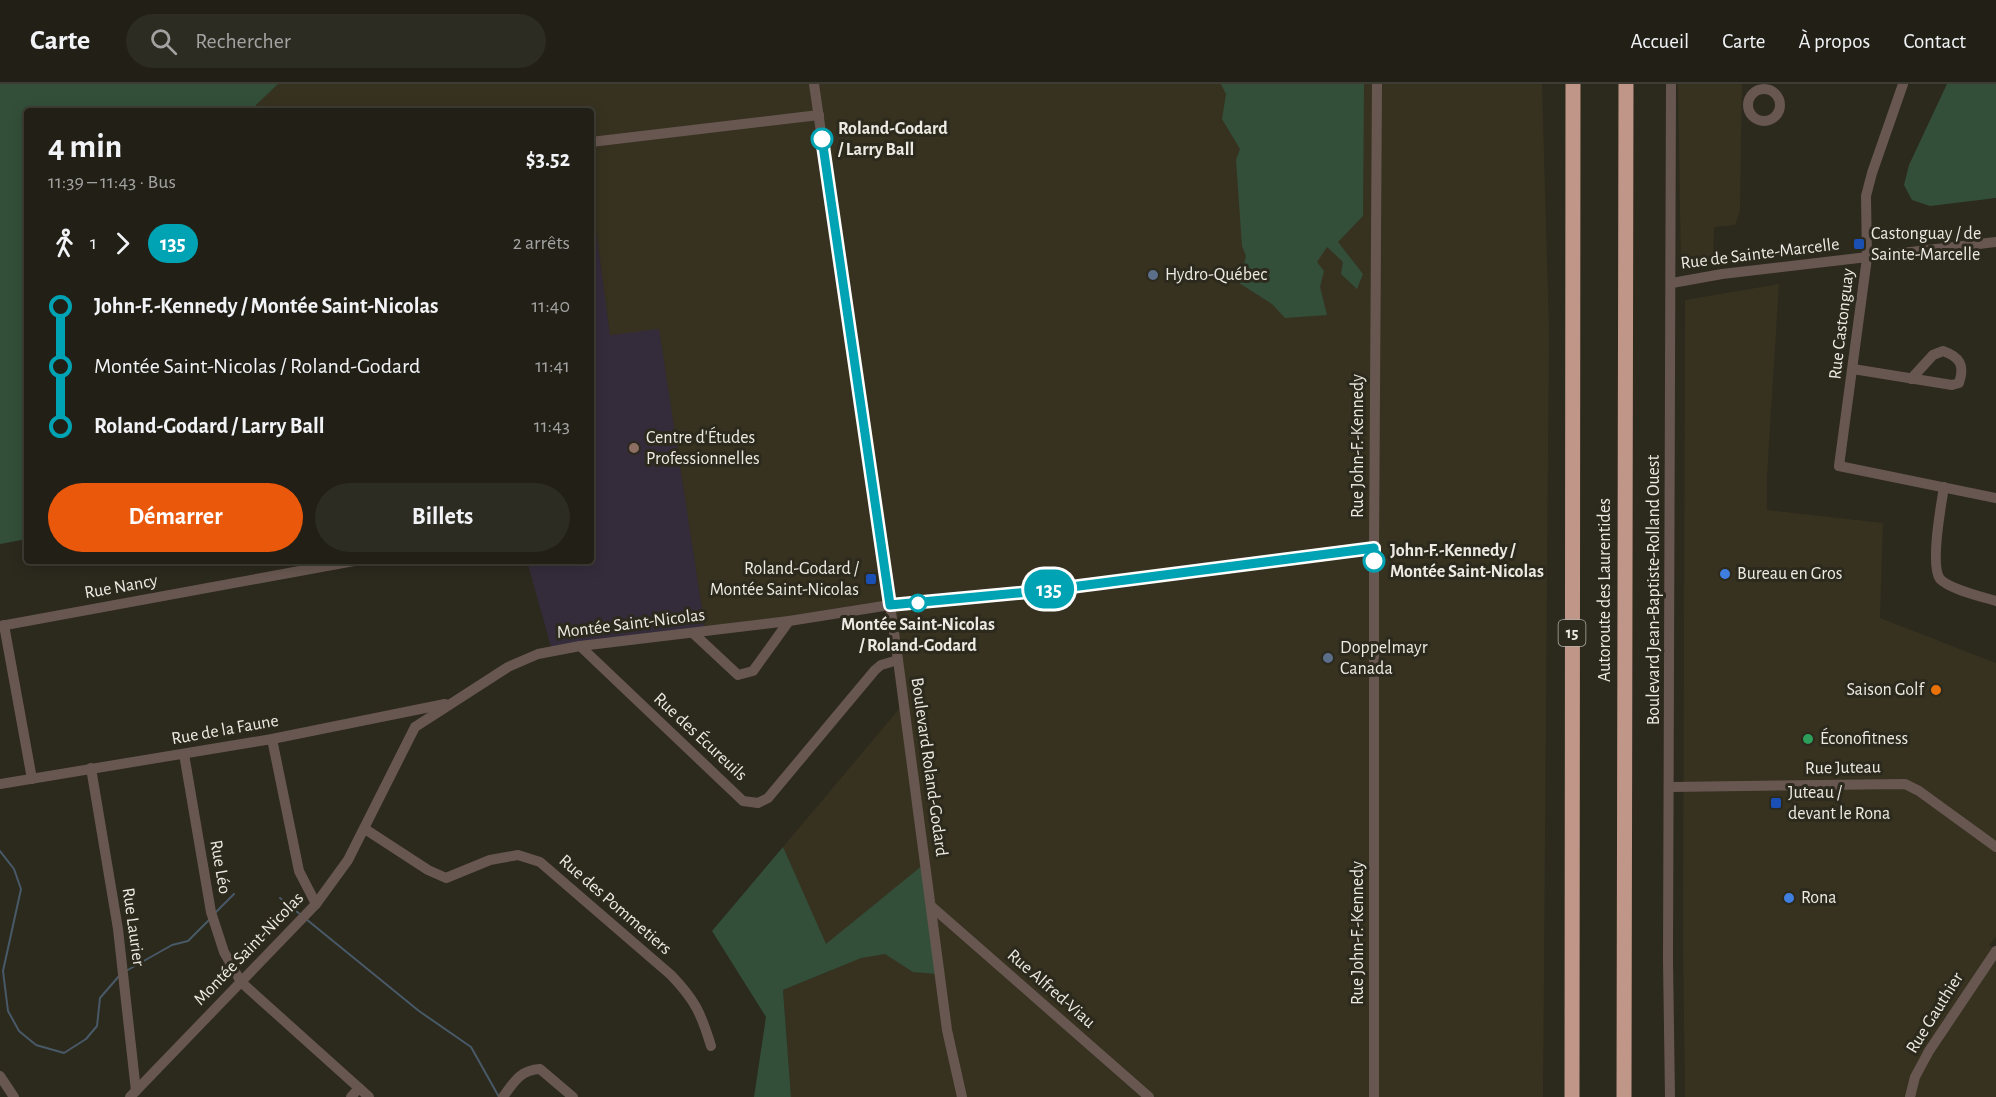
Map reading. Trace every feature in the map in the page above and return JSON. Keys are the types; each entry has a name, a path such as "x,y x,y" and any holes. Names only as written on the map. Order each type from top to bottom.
{"highway":[{"name":"Autoroute des Laurentides","path":"1572,1097 1573,84"},
{"name":"Autoroute des Laurentides","path":"1624,1097 1626,84"}],"street":[{"name":"Boulevard Roland-Godard","path":"814,84 898,660 932,906 946,1030 962,1097"},
{"name":"Rue John-F.-Kennedy","path":"1374,1097 1377,84"},
{"name":"Boulevard Jean-Baptiste-Rolland Ouest","path":"1670,1097 1668,960 1671,84"},
{"name":"Rue Castonguay","path":"1903,84 1866,196 1867,258 1839,466 1944,488"},
{"path":"594,141 819,115"},
{"name":"Rue de Sainte-Marcelle","path":"1671,283 1722,274 1996,242"},
{"path":"1853,369 1952,385 1959,384 1963,373 1959,361 1953,354 1942,351 1933,355 1911,378"},
{"path":"1996,498 1944,488 1938,527 1936,568 1939,578 1947,585 1996,601"},
{"name":"Montée Saint-Nicolas","path":"133,1094 316,904 348,860 415,727 508,667 538,654 580,646 789,621 890,605 1040,591 1374,548"},
{"name":"Rue Nancy","path":"2,625 338,564"},
{"path":"693,633 738,675 753,671 789,621"},
{"path":"2,625 32,779"},
{"name":"Rue des Écureuils","path":"580,646 743,801 758,803 768,798 875,670 881,665 898,660"},
{"name":"Rue de la Faune","path":"0,784 272,739 454,702"},
{"path":"272,739 299,871 316,904"},
{"name":"Rue Léo","path":"184,754 212,912 224,952 241,982 369,1097"},
{"name":"Rue Laurier","path":"91,768 118,929 133,1094"},
{"name":"Rue Juteau","path":"1670,787 1905,784 1919,791 1996,847"},
{"name":"Rue des Pommetiers","path":"365,829 428,870 446,878 490,860 518,855 540,862 663,967 689,993 700,1012 711,1046"},
{"name":"Rue Alfred-Viau","path":"932,906 1149,1097"},
{"name":"Rue Gauthier","path":"1910,1097 1915,1077 1929,1051 1996,951"},
{"path":"503,1097 519,1076 529,1070 540,1069 573,1097"},
{"path":"0,1076 14,1097"},
{"path":"351,1097 359,1088"}],"shaded area":[{"path":"278,84 1542,84 1549,330 1543,1097 791,1097 783,990 832,970 783,847 899,709 890,606 705,629 659,330 610,335 594,216 594,108 256,108 256,105"},
{"path":"1678,84 1742,84 1740,211 1735,225 1714,227 1713,265 1681,265"},
{"name":"Centre d'Études Professionnelles","path":"594,216 610,335 659,329 705,629 552,650 528,564 594,564"},
{"path":"1779,284 1767,475 1767,510 1883,523 1880,618 1996,663 1996,937 1989,945 1996,949 1996,1097 1685,1097 1683,941 1685,300"}],"green space":[{"path":"0,84 278,84 256,105 256,108 24,108 24,540 0,544"},
{"path":"1221,84 1364,84 1363,216 1338,242 1363,274 1357,289 1341,274 1343,262 1327,247 1317,262 1324,271 1320,287 1327,315 1285,318 1272,304 1239,283 1246,256 1242,246 1236,160 1240,149 1222,119 1226,94"},
{"path":"1947,84 1996,84 1996,198 1930,206 1912,200 1904,185 1909,165"},
{"path":"783,847 826,944 923,865 937,974 913,972 885,954 861,958 783,990 791,1097 754,1097 766,1017 712,931"}],"waterway":[{"path":"0,851 14,869 21,889 3,971 8,1011 19,1031 36,1045 64,1053 86,1039 97,1026 100,998 119,976"},
{"path":"215,913 234,894"},
{"path":"280,898 301,915"},
{"path":"306,919 419,1011 471,1047 499,1097"},
{"path":"126,971 172,945 188,941 209,920"}],"bus line":[{"name":"135","path":"822,139 890,605 1040,591 1374,548 1374,561"}],"place":[{"name":"Roland-Godard / Larry Ball","path":"822,139"},
{"name":"Castonguay / de Sainte-Marcelle","path":"1859,244"},
{"name":"Hydro-Québec","path":"1153,275"},
{"name":"Centre d'Études Professionnelles","path":"634,448"},
{"name":"John-F.-Kennedy / Montée Saint-Nicolas","path":"1374,561"},
{"name":"Bureau en Gros","path":"1725,574"},
{"name":"Roland-Godard / Montée Saint-Nicolas","path":"871,579"},
{"name":"Montée Saint-Nicolas / Roland-Godard","path":"918,603"},
{"name":"Doppelmayr Canada","path":"1328,658"},
{"name":"Saison Golf","path":"1936,690"},
{"name":"Éconofitness","path":"1808,739"},
{"name":"Juteau / devant le Rona","path":"1776,803"},
{"name":"Rona","path":"1789,898"}]}
